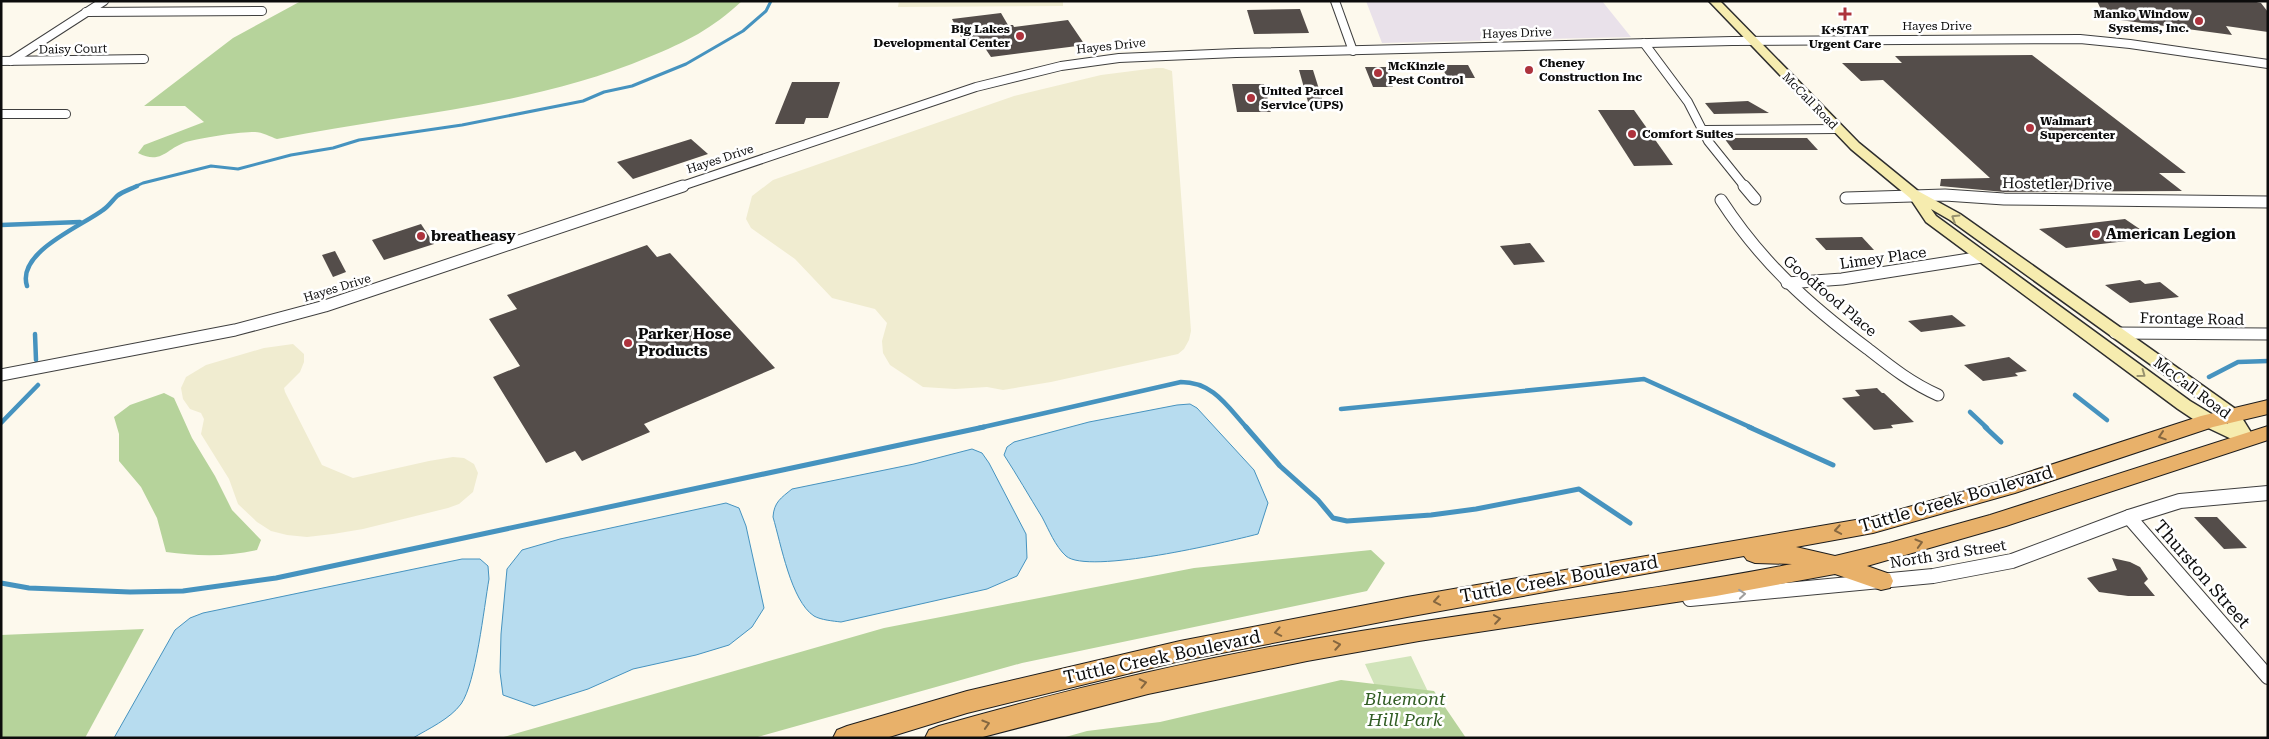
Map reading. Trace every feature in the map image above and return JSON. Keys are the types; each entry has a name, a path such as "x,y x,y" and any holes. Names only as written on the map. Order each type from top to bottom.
{"highway":[{"name":"Tuttle Creek Boulevard","path":"847,738 967,702 1180,651 1407,607 1882,522 2007,486 2208,420 2268,407"},
{"name":"Tuttle Creek Boulevard","path":"939,738 1106,691 1239,662 1361,641 1748,582 1838,564 1982,524 2257,436"},
{"path":"1691,556 1764,553 1794,555 1838,564 1882,581"}],"main road":[{"name":"McCall Road","path":"1714,1 1836,129 1913,194 1955,217 2231,414 2257,436"},
{"name":"McCall Road","path":"1913,194 1931,219 1982,258 2208,420 2257,436"},
{"path":"1982,258 1994,258 2006,263 2059,292"},
{"path":"2026,289 2099,327 2115,333"}],"street":[{"path":"1,67 104,1"},
{"path":"1335,1 1353,51"},
{"path":"86,12 262,11"},
{"name":"Hayes Drive","path":"1,374 235,330 325,306 1006,79 1061,66 1119,58 1186,54 1644,43 2080,39 2130,44 2268,64"},
{"path":"1644,43 1683,96 1704,130 1708,141 1755,199"},
{"name":"Daisy Court","path":"1,61 144,59"},
{"path":"1,114 66,114"},
{"path":"1704,130 1836,129"},
{"name":"Hostetler Drive","path":"1846,198 1913,194 2004,199 2268,202"},
{"name":"Goodfood Place","path":"1722,200 1736,225 1758,253 1787,283 1914,384 1938,395"},
{"name":"Limey Place","path":"1787,283 1842,279 1982,258"},
{"name":"Frontage Road","path":"2115,333 2268,334"},
{"name":"North 3rd Street","path":"1624,601 1685,600 1932,576 2012,562 2128,517 2180,501 2268,493"},
{"name":"Thurston Street","path":"2128,517 2268,678"}],"shaded area":[{"path":"899,1 1063,1 1063,6 898,7"},
{"path":"1366,1 1602,1 1631,37 1382,43"},
{"path":"1156,68 1172,71 1191,331 1184,349 1178,354 1051,382 1003,390 987,387 955,389 923,387 890,365 883,353 882,341 887,323 875,309 832,298 795,259 751,228 746,219 752,196 773,180 1014,96 1101,75"},
{"path":"293,344 304,354 304,362 300,372 284,388 322,465 353,478 429,461 453,457 464,458 474,464 478,473 473,492 459,504 448,508 363,529 333,534 307,537 287,535 271,531 257,522 238,504 229,479 201,434 204,419 201,413 190,409 183,399 181,388 186,377 206,365 264,348"}],"green space":[{"path":"301,1 742,1 709,27 675,46 604,74 559,87 465,107 277,139 258,132 240,133 213,136 182,143 159,156 146,156 138,153 144,145 204,122 185,106 144,106 233,38"},
{"path":"164,393 174,398 192,438 215,476 232,510 261,540 257,550 211,555 166,552 157,518 141,487 119,461 119,434 114,417 130,405"},
{"path":"1371,550 1385,563 1367,591 1022,663 754,738 500,738 884,628 1194,568"},
{"path":"144,629 85,738 1,738 1,635"},
{"name":"Bluemont Hill Park","path":"1411,656 1450,738 1196,738 1380,697 1365,664"},
{"path":"1341,680 1434,691 1466,738 1062,738 1087,731 1160,722"}],"water":[{"path":"1190,404 1197,408 1254,470 1268,503 1258,534 1159,555 1128,559 1101,562 1079,561 1066,556 1055,543 1042,517 1004,455 1007,447 1014,442 1089,422"},
{"path":"972,449 982,453 989,463 1026,534 1027,558 1017,576 987,589 841,622 814,616 806,609 793,585 773,517 775,508 781,498 792,489 914,464"},
{"path":"726,503 739,508 746,526 764,608 752,627 729,645 696,655 633,669 588,689 534,706 503,695 500,672 501,634 507,569 522,550 560,539"},
{"path":"462,559 480,559 488,566 489,579 479,644 471,680 461,704 451,714 413,738 114,738 175,630 190,618 203,613"}],"building":[{"name":"Manko Window Systems, Inc.","path":"2097,1 2252,1 2261,3 2268,12 2268,32 2226,26 2232,35 2105,18"},
{"path":"1300,9 1309,33 1254,34 1247,10"},
{"name":"Big Lakes Developmental Center","path":"1001,13 1008,25 1013,25 1014,27 1068,20 1085,45 991,57 983,45 965,45 952,19"},
{"name":"Walmart Supercenter","path":"2032,55 2186,173 2159,173 2182,191 2004,192 1940,186 1941,179 1990,178 1883,80 1861,81 1842,63 1902,63 1895,56"},
{"path":"1440,65 1468,65 1475,78 1448,78"},
{"name":"McKinzie Pest Control","path":"1365,67 1386,67 1393,87 1373,87"},
{"path":"1299,70 1313,70 1323,102 1308,102"},
{"path":"792,82 840,82 828,118 806,118 804,124 775,124"},
{"name":"United Parcel Service (UPS)","path":"1232,84 1264,84 1271,112 1237,112"},
{"path":"1748,101 1769,113 1714,114 1705,103"},
{"name":"Comfort Suites","path":"1598,110 1634,110 1673,165 1634,166"},
{"path":"1724,138 1807,138 1818,150 1733,150"},
{"path":"691,139 708,154 633,179 617,162"},
{"name":"American Legion","path":"2125,219 2153,238 2066,248 2039,229"},
{"path":"421,224 434,244 384,260 372,240"},
{"path":"1862,237 1874,250 1826,250 1815,238"},
{"path":"1530,243 1545,262 1514,265 1500,246"},
{"name":"Parker Hose Products","path":"647,245 657,257 670,253 775,368 644,424 650,432 582,461 575,451 546,463 493,377 520,366 489,319 517,309 507,295"},
{"path":"335,251 346,272 333,277 322,255"},
{"path":"2140,280 2145,284 2160,282 2179,297 2130,303 2105,285"},
{"path":"1952,315 1966,326 1921,332 1908,321"},
{"path":"2009,357 2027,371 2015,373 2018,376 1983,381 1964,365"},
{"path":"1877,388 1914,422 1891,425 1893,428 1874,430 1842,398 1860,396 1855,390"},
{"path":"2194,517 2217,517 2247,548 2224,549"},
{"path":"2112,558 2130,562 2140,567 2148,579 2144,583 2155,596 2128,596 2099,592 2087,578 2117,570"}],"waterway":[{"path":"134,187 211,166 238,169 291,155 333,148 359,140 462,125 583,101 604,92 632,86 686,64 743,31 766,11 771,1"},
{"path":"27,286 26,274 31,262 41,251 53,241 105,209 117,196 137,186"},
{"path":"1,225 80,222"},
{"path":"35,334 36,360"},
{"path":"2209,377 2238,362 2268,361"},
{"path":"1341,409 1644,379 1752,428"},
{"path":"979,428 1181,382 1192,383 1211,391 1226,404 1247,428"},
{"path":"1,423 38,385"},
{"path":"2075,395 2107,420"},
{"path":"1970,412 1987,428"},
{"path":"1,583 29,588 130,592 183,591 276,578 984,427"},
{"path":"1246,427 1280,466 1318,500 1333,518 1347,521 1431,515 1476,509 1579,489 1630,523"},
{"path":"1749,427 1833,465"},
{"path":"1985,427 2001,442"}],"place":[{"name":"K+STAT Urgent Care","path":"1845,14"},
{"name":"Manko Window Systems, Inc.","path":"2199,21"},
{"name":"Big Lakes Developmental Center","path":"1020,36"},
{"name":"Cheney Construction Inc","path":"1529,70"},
{"name":"McKinzie Pest Control","path":"1378,73"},
{"name":"United Parcel Service (UPS)","path":"1251,98"},
{"name":"Walmart Supercenter","path":"2030,128"},
{"name":"Comfort Suites","path":"1632,134"},
{"name":"American Legion","path":"2096,234"},
{"name":"breatheasy","path":"421,236"},
{"name":"Parker Hose Products","path":"628,343"}]}
